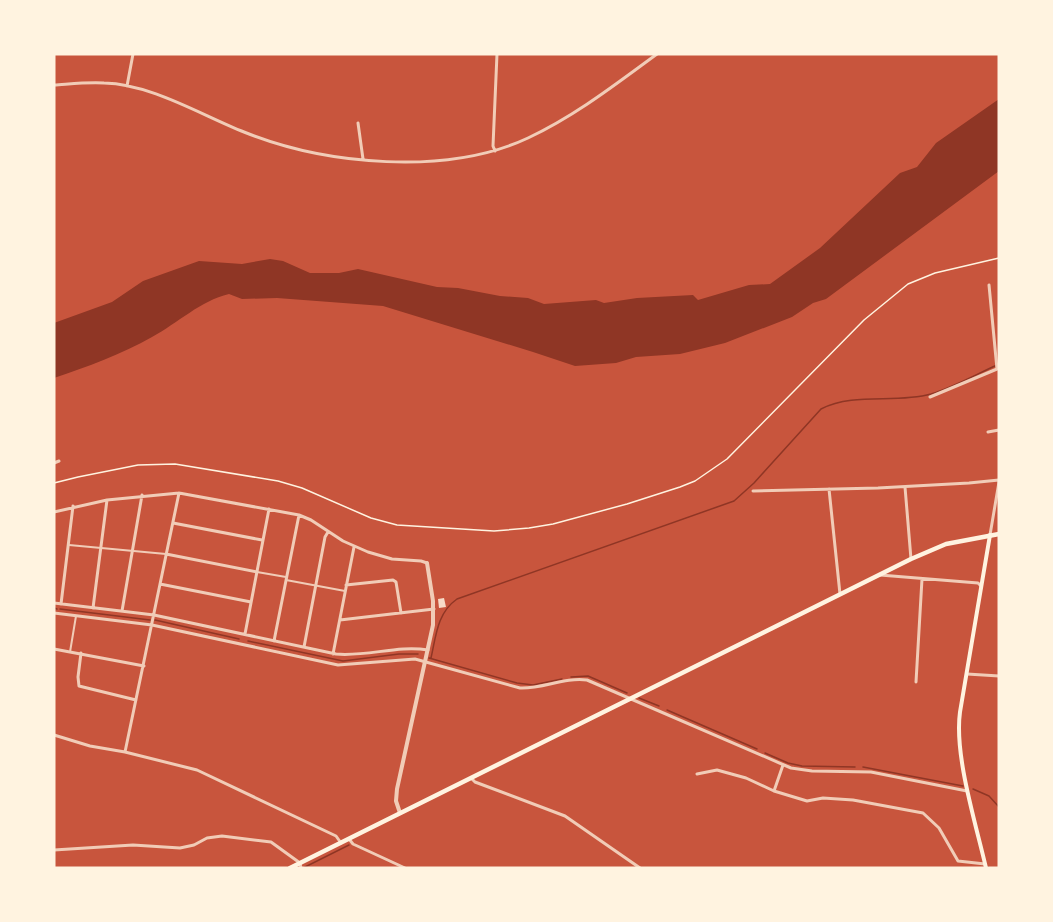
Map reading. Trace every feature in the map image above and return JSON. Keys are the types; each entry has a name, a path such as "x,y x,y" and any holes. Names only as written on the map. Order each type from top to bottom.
{"main road":[{"path":"290,868 301,866 400,813 911,559 946,544 999,534"},
{"path":"985,866 959,732 960,712 990,536"}],"street":[{"path":"127,86 133,54"},
{"path":"495,151 493,146 497,54"},
{"path":"54,85 105,82 127,86 169,100 247,133 282,145 363,159 439,161 495,151 528,138 561,120 657,54"},
{"path":"358,123 363,159"},
{"path":"930,397 998,369 989,285"},
{"path":"988,432 999,430"},
{"path":"54,463 59,461"},
{"path":"753,492 999,481 990,536"},
{"path":"905,487 911,559"},
{"path":"829,489 840,594"},
{"path":"125,752 179,493"},
{"path":"54,512 107,500 179,493 298,515 311,520 354,547 383,557 421,561 427,564 434,609 428,650 397,789 396,801 400,813"},
{"path":"122,611 142,495"},
{"path":"93,608 107,500"},
{"path":"61,604 73,506"},
{"path":"245,634 269,509"},
{"path":"274,641 298,515"},
{"path":"172,524 263,540"},
{"path":"304,648 325,537 328,532"},
{"path":"69,544 166,554 345,591"},
{"path":"333,654 354,547"},
{"path":"878,575 978,583 981,586"},
{"path":"916,682 922,579"},
{"path":"346,585 393,580 396,582 401,613"},
{"path":"160,584 251,602"},
{"path":"54,603 154,615 333,654 350,655 408,648 428,650"},
{"path":"340,620 434,609"},
{"path":"54,613 152,625 338,665 351,666 409,658 520,688 536,688 568,680 587,680 799,770 871,772 969,792"},
{"path":"70,652 76,615"},
{"path":"54,650 144,666"},
{"path":"81,653 79,686 136,700"},
{"path":"967,674 999,676"},
{"path":"54,735 90,746 125,752 197,770 336,836 341,843"},
{"path":"774,791 783,765"},
{"path":"697,774 717,770 746,778 774,791 807,801 823,798 853,800 923,813 939,828 958,861 985,866"},
{"path":"471,778 475,782 565,816 640,868"},
{"path":"54,850 133,845 180,848 194,845 207,838 222,836 271,842 301,866"},
{"path":"349,839 353,844 405,868"}],"path":[{"path":"54,483 138,465 175,464 284,482 371,518 397,525 494,531 553,524 627,504 695,481 727,459 864,320 903,288 935,273 999,258"}],"shaded area":[{"path":"999,99 999,171 826,299 813,303 792,317 725,343 680,354 636,357 616,363 575,366 383,306 277,298 242,299 229,294 208,302 129,349 54,378 54,323 112,302 143,281 199,261 242,264 270,259 283,261 310,273 339,273 358,269 437,287 528,298 544,304 596,300 604,303 637,298 693,295 698,300 749,285 770,284 820,248 900,173 917,167 936,143"}],"building":[{"path":"444,598 446,607 439,608 438,599"}],"waterway":[{"path":"431,658 441,618 457,599 734,501 754,483 821,409 861,399 903,398 931,394 999,364"},
{"path":"60,609 150,620"},
{"path":"155,620 239,639"},
{"path":"248,641 343,661 418,654"},
{"path":"429,658 517,683 533,685 562,679"},
{"path":"571,677 588,676 627,693"},
{"path":"639,698 659,706"},
{"path":"667,710 757,749"},
{"path":"765,753 788,763 802,766 855,767"},
{"path":"863,767 963,786"},
{"path":"973,789 989,796 999,807"},
{"path":"303,868 349,845"}]}
